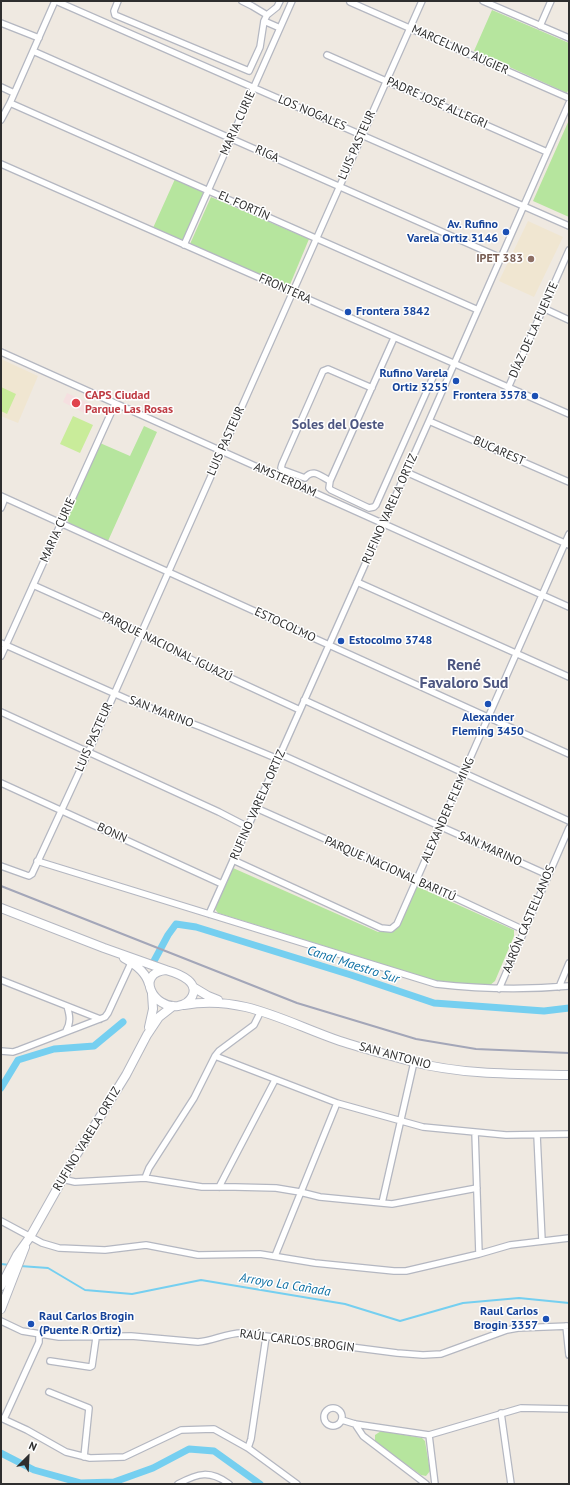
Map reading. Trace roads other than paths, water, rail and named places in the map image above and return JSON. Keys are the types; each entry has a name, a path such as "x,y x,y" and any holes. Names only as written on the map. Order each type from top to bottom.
{"main road":[{"path":"1,908 183,977 189,981 193,987 193,995 190,1001 184,1005 173,1006 158,1001 152,994 148,978 143,972 131,963 104,948"},
{"path":"149,984 150,978 155,972 166,970"},
{"name":"SAN ANTONIO","path":"193,987 208,996 228,1003 261,1011 341,1042 414,1062 437,1067 484,1073 569,1075"},
{"name":"RUFINO VARELA ORTIZ","path":"147,1035 153,1009 152,994"},
{"name":"SAN ANTONIO","path":"184,1005 203,1002 228,1003"},
{"name":"RUFINO VARELA ORTIZ","path":"10,1276 19,1256 62,1179 126,1075 147,1035 159,1017 173,1006"},
{"path":"1,1286 10,1276"},
{"path":"1,1309 10,1276"}],"street":[{"path":"1,120 56,1"},
{"name":"LOS NOGALES","path":"56,1 569,226"},
{"path":"118,1 114,11 115,15 249,71 260,47 264,21 267,15 277,8 280,1"},
{"path":"242,1 267,15"},
{"name":"MARIA CURIE","path":"184,245 292,1"},
{"name":"LUIS PASTEUR","path":"1,866 29,876 32,874 88,752 422,1"},
{"path":"540,26 551,1"},
{"name":"MARCELINO AUGIER","path":"350,2 569,98"},
{"path":"486,2 569,38"},
{"path":"264,21 280,28"},
{"path":"1,23 39,38"},
{"name":"RIGA","path":"33,51 501,258"},
{"name":"PADRE JOSÉ ALLEGRI","path":"327,54 548,152"},
{"path":"1,86 14,93"},
{"name":"EL FORTÍN","path":"10,103 478,310"},
{"name":"RUFINO VARELA ORTIZ","path":"209,914 569,103"},
{"name":"FRONTERA","path":"1,164 569,414"},
{"name":"DÍAZ DE LA FUENTE","path":"508,388 569,250"},
{"path":"543,308 569,320"},
{"path":"394,338 330,481 329,488 331,490 369,508 376,505 434,375"},
{"name":"AMSTERDAM","path":"1,352 569,607"},
{"path":"330,481 313,473 302,478 281,468 323,371 328,369 372,388"},
{"name":"MARIA CURIE","path":"1,656 3,644 33,585 115,404"},
{"name":"BUCAREST","path":"429,421 569,482"},
{"path":"406,472 567,544"},
{"path":"1,508 3,497"},
{"name":"ESTOCOLMO","path":"3,497 569,754"},
{"name":"ALEXANDER FLEMING","path":"233,860 381,928 391,929 397,924 542,595 567,544 569,534"},
{"path":"357,582 569,677"},
{"name":"PARQUE NACIONAL IGUAZÚ","path":"33,585 140,633 198,663 300,710"},
{"name":"SAN MARINO","path":"3,644 113,693 279,757 548,875"},
{"path":"304,700 569,821"},
{"path":"1,712 219,812 248,827"},
{"name":"BONN","path":"1,783 222,884"},
{"name":"PARQUE NACIONAL BARITÚ","path":"256,808 524,930"},
{"name":"AARÓN CASTELLANOS","path":"499,989 569,828"},
{"path":"38,861 436,984 499,989 569,986"},
{"path":"1,1050 13,1052 20,1050 105,1017 131,963"},
{"path":"559,987 569,963"},
{"path":"1,980 100,1019"},
{"path":"66,1031 70,1022 70,1015 67,1006"},
{"path":"145,1178 149,1168 194,1098 214,1056 254,1025 261,1011"},
{"path":"214,1056 337,1103 423,1127 506,1135 569,1134"},
{"path":"382,1203 414,1062"},
{"path":"219,1187 275,1080"},
{"path":"275,1256 337,1103"},
{"path":"475,1132 479,1254"},
{"path":"537,1135 542,1241"},
{"path":"62,1179 75,1182 145,1178 202,1187 254,1187 300,1192 320,1197 401,1204 477,1188"},
{"path":"1,1221 28,1240 59,1248 105,1250 146,1245 198,1255 251,1254 275,1256 315,1263 394,1271 406,1270 479,1254 510,1245 569,1238"},
{"name":"RAÚL CARLOS BROGIN","path":"1,1321 22,1331 59,1337 96,1338 131,1336 198,1342 236,1333 397,1353 434,1355 447,1352 507,1330 518,1328 568,1326"},
{"path":"568,1326 569,1355"},
{"path":"39,1334 39,1342 2,1419 66,1452 84,1457 124,1457 175,1432 187,1429 214,1429 248,1448 297,1484"},
{"path":"248,1448 251,1439 266,1337"},
{"path":"50,1361 90,1367 92,1366 96,1338"},
{"path":"49,1392 89,1408 84,1457"},
{"path":"342,1420 355,1424 429,1436 501,1413 525,1408 569,1409"},
{"path":"501,1413 510,1484"},
{"path":"355,1424 362,1436 426,1484"},
{"path":"429,1436 435,1484"},
{"path":"178,1484 191,1477 208,1474 216,1476 229,1484"}],"waterway":[{"name":"Canal Maestro Sur","path":"154,961 168,935 176,924 196,927 351,975 434,1003 544,1011 569,1008"},
{"name":"Canal Maestro Sur","path":"1,1088 18,1060 54,1049 94,1046 123,1022"},
{"name":"Arroyo La Cañada","path":"1,1264 10,1265"},
{"name":"Arroyo La Cañada","path":"20,1266 48,1268 85,1290 132,1294 201,1280 345,1304 400,1321 463,1303 519,1298 569,1303"},
{"name":"Canal Maestro Sur","path":"1,1453 34,1470 81,1483 114,1482 153,1468 189,1449 214,1451 260,1484"}],"railway":[{"path":"1,886 297,1003 416,1039 476,1049 569,1053"}],"place":[{"name":"Av. Rufino Varela Ortiz 3146","path":"506,232"},
{"name":"IPET 383","path":"531,259"},
{"name":"Frontera 3842","path":"348,312"},
{"name":"Rufino Varela Ortiz 3255","path":"456,381"},
{"name":"Frontera 3578","path":"535,396"},
{"name":"CAPS Ciudad Parque Las Rosas","path":"76,403"},
{"name":"Estocolmo 3748","path":"341,641"},
{"name":"Alexander Fleming 3450","path":"488,704"},
{"name":"Raul Carlos Brogin 3357","path":"546,1319"},
{"name":"Raul Carlos Brogin (Puente R Ortiz)","path":"31,1324"}],"district":[{"name":"Soles del Oeste","path":"338,425"},
{"name":"René Favaloro Sud","path":"464,674"}]}
